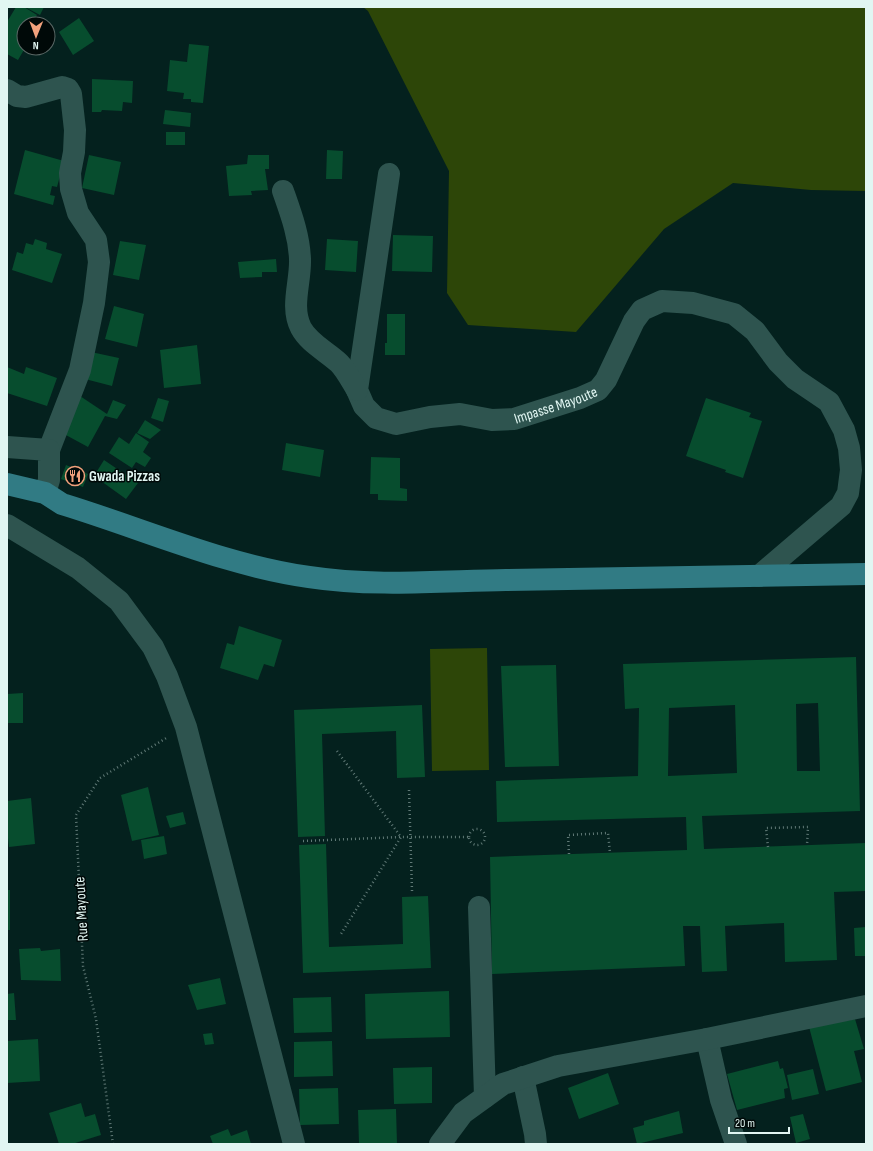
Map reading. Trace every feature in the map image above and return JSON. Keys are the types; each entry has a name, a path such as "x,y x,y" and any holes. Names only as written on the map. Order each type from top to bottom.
{"main road":[{"path":"7,484 243,563 306,577 333,581 384,582 866,574"},
{"path":"7,498 38,505 54,499"}],"street":[{"path":"7,90 17,96 26,97 62,87 68,89 72,94 75,130 74,152 70,173 71,189 78,213 96,240 99,262 94,302 80,370 49,450 49,480 54,499"},
{"path":"358,390 389,174"},
{"name":"Impasse Mayoute","path":"283,191 298,233 300,260 297,315 300,327 306,336 340,364 358,390 364,406 376,418 396,424 430,417 460,414 492,420 514,419 580,398 598,390 606,380 634,321 642,310 662,301 693,303 734,314 756,331 778,362 795,379 829,402 844,430 849,448 850,470 848,493 840,506 759,576"},
{"path":"7,447 49,450"},
{"path":"7,525 78,568 120,601 153,647 167,676 186,727 294,1144"},
{"path":"478,907 485,1097"},
{"path":"440,1144 463,1113 504,1084 523,1077 558,1066 707,1039 866,1006"},
{"path":"707,1039 721,1100 736,1144"},
{"path":"523,1077 536,1144"}],"path":[{"name":"Rue Mayoute","path":"113,1144 96,1019 83,966 76,815 100,778 186,727"},
{"path":"337,751 401,837"},
{"path":"409,790 412,891"},
{"path":"768,847 766,828 808,827 807,845"},
{"path":"476,828 485,832 486,839 479,845 474,844 469,840 469,837 473,829 476,828"},
{"path":"568,854 568,835 608,833 610,853"},
{"path":"340,934 401,837"},
{"path":"303,841 401,837 469,837"}],"green space":[{"path":"363,7 866,7 866,191 811,190 733,183 664,229 576,332 468,325 447,293 449,171 368,11"},
{"path":"487,648 489,770 432,771 430,649"}],"building":[{"path":"16,7 24,7 37,15 16,16 16,56 20,56 18,60 7,54 7,22"},
{"path":"25,7 44,7 40,15"},
{"path":"79,18 94,41 73,55 59,32"},
{"path":"189,44 209,46 203,103 191,102 191,99 183,99 184,93 167,91 170,60 187,62"},
{"path":"92,79 133,81 132,103 123,102 122,111 102,110 101,112 92,112"},
{"path":"165,110 191,113 190,127 163,124"},
{"path":"166,132 185,132 185,145 166,145"},
{"path":"25,150 64,161 57,187 52,186 50,195 55,196 53,205 14,194"},
{"path":"327,150 343,151 342,179 326,179"},
{"path":"89,155 121,162 114,195 82,188"},
{"path":"248,155 269,155 269,169 265,169 268,190 251,191 252,195 229,196 226,166 247,164"},
{"path":"393,235 433,236 432,272 392,271"},
{"path":"35,239 47,243 46,249 62,254 52,283 12,270 17,252 23,254 26,243 33,245"},
{"path":"327,239 358,241 356,272 325,270"},
{"path":"120,241 146,245 139,280 113,275"},
{"path":"276,259 277,272 262,272 262,277 240,278 238,262"},
{"path":"114,306 144,314 137,347 105,339"},
{"path":"387,314 405,314 405,355 385,355 385,343 387,343"},
{"path":"197,345 201,384 164,388 160,350"},
{"path":"91,352 119,358 112,386 85,379"},
{"path":"7,367 24,374 26,367 57,378 47,406 7,393"},
{"path":"80,396 107,414 113,400 126,405 117,419 105,416 88,447 64,434"},
{"path":"158,398 169,401 163,422 151,418"},
{"path":"706,398 751,413 749,417 762,421 743,478 725,472 726,470 686,456"},
{"path":"145,420 161,430 150,439 137,433"},
{"path":"136,433 149,442 143,452 151,458 145,467 136,462 132,468 109,453 119,437 129,444"},
{"path":"286,443 324,450 320,477 282,470"},
{"path":"371,457 400,458 400,488 407,489 407,501 378,500 378,494 370,494"},
{"path":"104,460 138,483 126,499 94,476"},
{"name":"Gwada Pizzas","path":"66,465 88,474 83,487 61,479"},
{"path":"239,626 282,640 274,667 264,664 258,680 220,668 227,643 234,645"},
{"path":"856,657 860,811 702,816 704,849 866,843 866,891 834,892 837,960 785,962 784,923 725,926 727,971 702,972 700,926 683,926 685,966 492,974 490,857 687,850 686,817 497,822 496,781 638,776 639,708 625,709 623,664","holes":["818,703 820,771 797,771 796,704","735,705 737,773 668,776 669,708"]},
{"path":"556,665 559,766 505,767 501,666"},
{"path":"23,693 23,723 7,723 7,694"},
{"path":"422,705 425,777 397,778 396,731 322,734 325,836 298,837 294,710"},
{"path":"148,787 159,835 132,841 121,795"},
{"path":"31,798 35,844 9,847 7,829 7,801"},
{"path":"183,812 186,824 170,828 166,816"},
{"path":"164,836 167,854 144,859 141,840"},
{"path":"326,844 329,947 403,944 402,897 428,896 431,968 303,973 299,845"},
{"path":"7,890 10,890 10,930 7,930"},
{"path":"866,927 866,956 855,956 854,928"},
{"path":"40,948 41,951 60,949 61,981 21,980 19,949"},
{"path":"220,978 226,1004 197,1010 188,985"},
{"path":"449,991 450,1037 366,1039 365,994"},
{"path":"14,993 16,1020 7,1020 7,994"},
{"path":"331,997 332,1032 294,1033 293,998"},
{"path":"844,1014 846,1021 855,1019 864,1049 854,1051 862,1082 826,1091 808,1023"},
{"path":"212,1033 214,1044 205,1045 203,1034"},
{"path":"38,1039 40,1081 7,1083 7,1041"},
{"path":"332,1041 333,1076 294,1077 294,1042"},
{"path":"778,1061 780,1069 783,1068 788,1088 784,1089 785,1098 737,1110 727,1074"},
{"path":"432,1067 432,1103 394,1104 393,1068"},
{"path":"813,1069 819,1094 792,1100 787,1075"},
{"path":"608,1073 619,1104 579,1119 568,1088"},
{"path":"338,1088 339,1124 300,1125 299,1089"},
{"path":"81,1103 85,1117 95,1114 101,1135 72,1144 59,1144 49,1113"},
{"path":"396,1109 397,1144 359,1144 358,1110"},
{"path":"679,1111 683,1133 637,1144 633,1128 644,1125 644,1121"},
{"path":"803,1114 810,1139 796,1143 790,1117"},
{"path":"228,1129 231,1136 247,1130 251,1144 213,1144 210,1136"}],"place":[{"name":"Gwada Pizzas","path":"75,476"}]}
